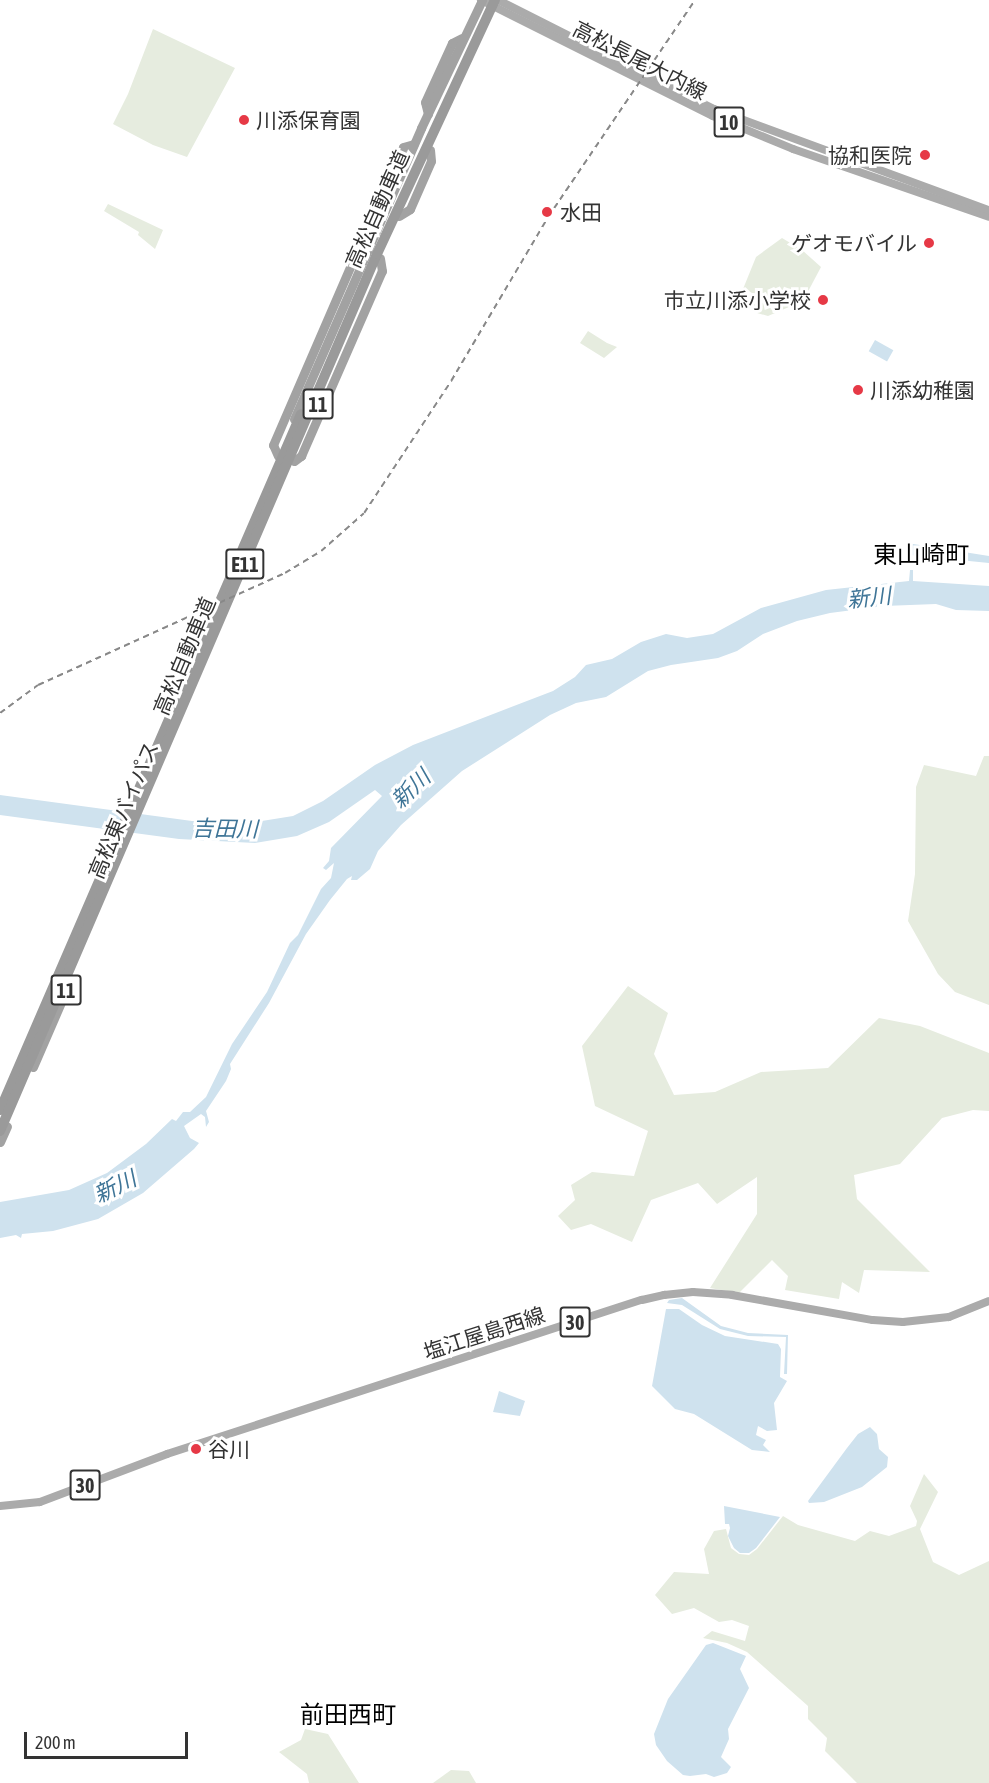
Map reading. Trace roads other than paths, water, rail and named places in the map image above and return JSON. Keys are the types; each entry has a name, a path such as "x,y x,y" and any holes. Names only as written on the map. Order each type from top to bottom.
{"highway":[{"name":"高松東バイパス","path":"0,1098 278,456 316,357 363,260 481,0"},
{"name":"高松東バイパス","path":"0,1142 380,258 497,1"},
{"name":"高松自動車道","path":"0,1110 417,152 497,1"},
{"name":"高松自動車道","path":"0,1131 377,254 497,1"}],"main road":[{"name":"高松長尾大内線","path":"481,0 497,1 714,109 989,210"},
{"name":"高松長尾大内線","path":"497,1 713,116 873,178 989,217"},
{"name":"塩江屋島西線","path":"0,1506 40,1502 169,1454 642,1300 670,1294 732,1295 873,1320 903,1322 950,1317 989,1301"}],"water":[{"path":"875,340 893,350 887,362 869,351"},
{"path":"907,543 989,556 989,563 909,555 905,553"},
{"path":"910,570 913,570 913,581 989,586 989,611 956,610 936,604 884,606 830,613 797,621 763,634 737,651 718,658 648,671 606,697 576,703 550,715 462,771 401,825 378,851 370,869 357,880 351,880 352,876 347,879 330,900 306,934 269,1003 230,1064 231,1069 226,1081 206,1111 209,1122 206,1127 205,1117 201,1114 184,1126 190,1138 199,1143 194,1149 143,1193 98,1219 53,1231 22,1234 21,1238 16,1235 0,1238 0,1202 69,1190 107,1173 146,1144 172,1119 176,1121 183,1112 190,1112 206,1097 232,1044 267,992 290,943 298,935 321,889 331,878 334,863 326,870 323,868 329,861 331,848 382,796 375,790 329,822 297,836 255,843 179,839 0,815 0,795 192,821 250,823 293,816 323,801 375,765 413,745 553,691 575,677 586,665 612,659 641,642 666,634 687,638 713,634 761,608 826,590 909,581"},
{"path":"682,1298 721,1326 748,1333 788,1335 787,1374 784,1374 786,1337 748,1336 720,1329 682,1305 667,1303 669,1300"},
{"path":"666,1309 679,1309 702,1325 725,1336 778,1344 781,1349 780,1377 787,1381 774,1403 777,1430 767,1431 758,1426 756,1435 766,1440 763,1445 770,1452 752,1450 694,1414 675,1409 652,1386"},
{"path":"499,1391 525,1401 520,1416 493,1412"},
{"path":"870,1427 877,1434 879,1449 888,1457 887,1467 862,1487 824,1502 809,1503 808,1501 858,1434"},
{"path":"724,1506 780,1517 756,1548 749,1553 740,1553 734,1548 728,1536 730,1528 729,1524 725,1524"},
{"path":"713,1643 746,1656 740,1669 749,1688 728,1729 729,1739 721,1757 731,1767 727,1773 714,1777 706,1774 683,1775 667,1761 656,1745 654,1734 668,1699 706,1645"}],"railway":[{"path":"0,713 38,685 285,573 321,551 364,513 451,381 548,217 695,0"}],"place":[{"name":"川添保育園","path":"244,120"},
{"name":"協和医院","path":"925,155"},
{"name":"水田","path":"547,212"},
{"name":"ゲオモバイル","path":"929,243"},
{"name":"市立川添小学校","path":"823,300"},
{"name":"川添幼稚園","path":"858,390"},
{"name":"谷川","path":"196,1449"}],"district":[{"name":"東山崎町","path":"921,555"},
{"name":"前田西町","path":"348,1715"}],"water label":[{"name":"新川","path":"869,598"},
{"name":"新川","path":"411,789"},
{"name":"吉田川","path":"225,829"},
{"name":"新川","path":"115,1187"}]}
